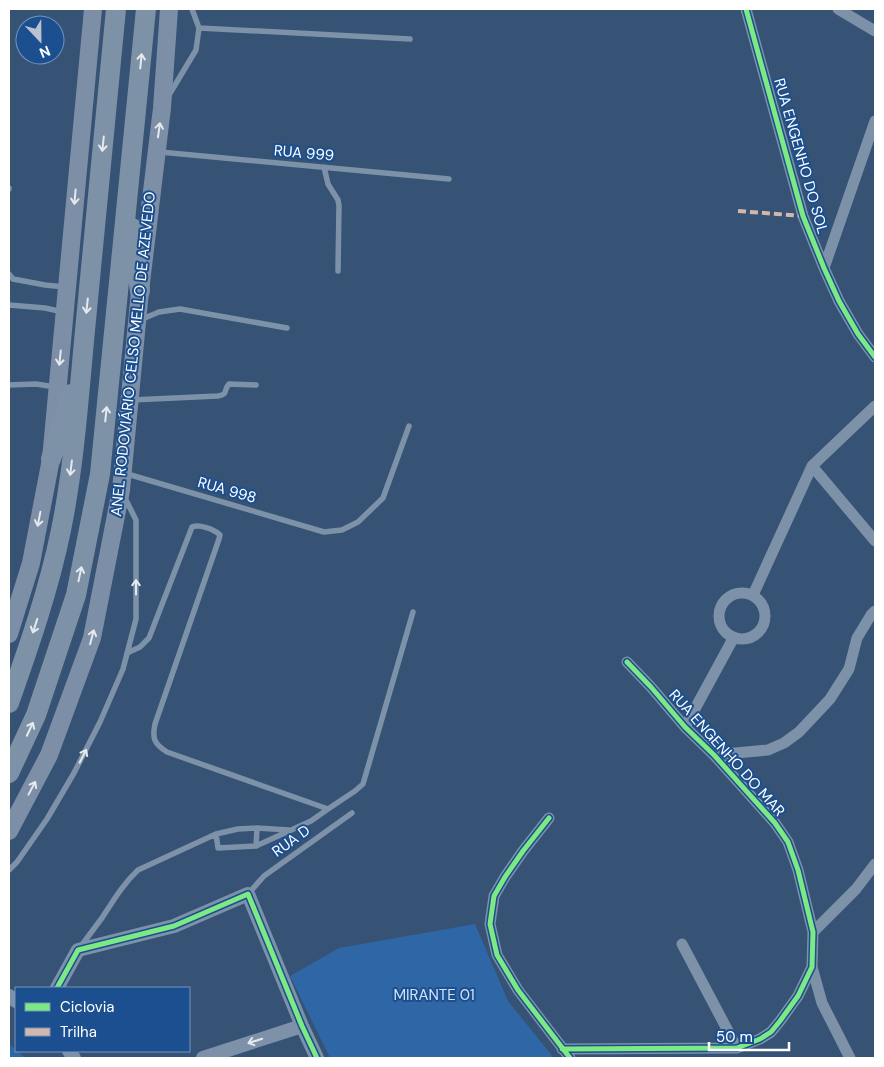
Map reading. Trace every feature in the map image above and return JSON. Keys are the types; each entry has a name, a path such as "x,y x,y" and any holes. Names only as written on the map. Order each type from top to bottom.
{"highway":[{"path":"9,703 47,590 61,531 71,473 79,407 116,9"},
{"name":"ANEL RODOVIÁRIO CELSO MELLO DE AZEVEDO","path":"9,773 36,715 76,595 100,474 146,9"},
{"path":"127,194 140,291"},
{"path":"51,458 68,404 84,341"}],"main road":[{"path":"9,634 31,563 51,458 93,9"},
{"name":"ANEL RODOVIÁRIO CELSO MELLO DE AZEVEDO","path":"9,831 50,755 92,638 120,490 140,291 162,108 169,9"}],"street":[{"name":"RUA ENGENHO DO SOL","path":"746,9 802,216 839,301 858,334 875,357"},
{"path":"838,9 875,31"},
{"path":"824,268 875,120"},
{"path":"753,595 812,466 875,406"},
{"path":"812,466 875,541"},
{"path":"745,592 758,598 763,605 765,621 757,634 750,638 734,637 722,627 719,611 727,598 737,593 745,592"},
{"path":"714,755 768,750 784,743 799,732 830,699 850,669 857,638 875,611"},
{"path":"685,727 734,637"},
{"name":"RUA ENGENHO DO MAR","path":"562,1049 737,1048 760,1039 771,1032 798,996 812,967 813,932 798,870 788,842 775,823 627,662"},
{"path":"549,818 505,877 494,896 490,924 497,955 518,990 570,1058"},
{"path":"813,932 856,889 875,864"},
{"path":"58,987 78,950 174,926 248,894 317,1058"},
{"path":"682,944 737,1048"},
{"path":"812,967 822,1003 850,1058"},
{"path":"203,1058 226,1054 302,1026"}],"lane":[{"path":"162,108 196,50 199,28 192,9"},
{"path":"199,28 410,39"},
{"name":"RUA 999","path":"156,152 449,179"},
{"path":"324,167 328,184 338,200 339,206 338,271"},
{"path":"9,274 13,279 67,287"},
{"path":"9,305 45,308 65,313"},
{"path":"137,321 159,312 180,309 287,328"},
{"path":"9,385 36,384 57,387"},
{"path":"129,400 218,396 226,392 228,384 256,385"},
{"name":"RUA 998","path":"122,472 324,532 342,530 358,522 383,498 409,426"},
{"path":"9,870 17,862 47,819 74,773 100,722 123,669 136,619 136,520 120,490"},
{"path":"127,653 140,647 149,638 192,527 197,525 220,535 155,724 154,738 158,746 167,752 328,809"},
{"path":"216,834 218,848 256,846 311,821 355,792 363,784 413,612"},
{"name":"RUA D","path":"248,894 264,876 352,813"},
{"path":"78,950 125,884 138,870 216,834 257,828 292,830"},
{"path":"256,846 257,828"}],"green space":[{"name":"MIRANTE 01","path":"475,924 508,1001 554,1058 330,1058 290,976 339,948"},
{"path":"9,1044 15,1049 15,1052 19,1052 26,1058 9,1058"}],"marked path":[{"path":"738,211 803,216"}],"cycle path":[{"path":"746,9 803,216 839,301 858,334 875,357"},
{"path":"562,1049 737,1048 760,1039 771,1032 798,996 812,967 813,932 798,870 788,842 775,823 627,662"},
{"path":"549,818 523,851 494,896 490,924 497,955 518,990 570,1058"},
{"path":"58,987 78,950 174,926 248,894 317,1058"}]}
